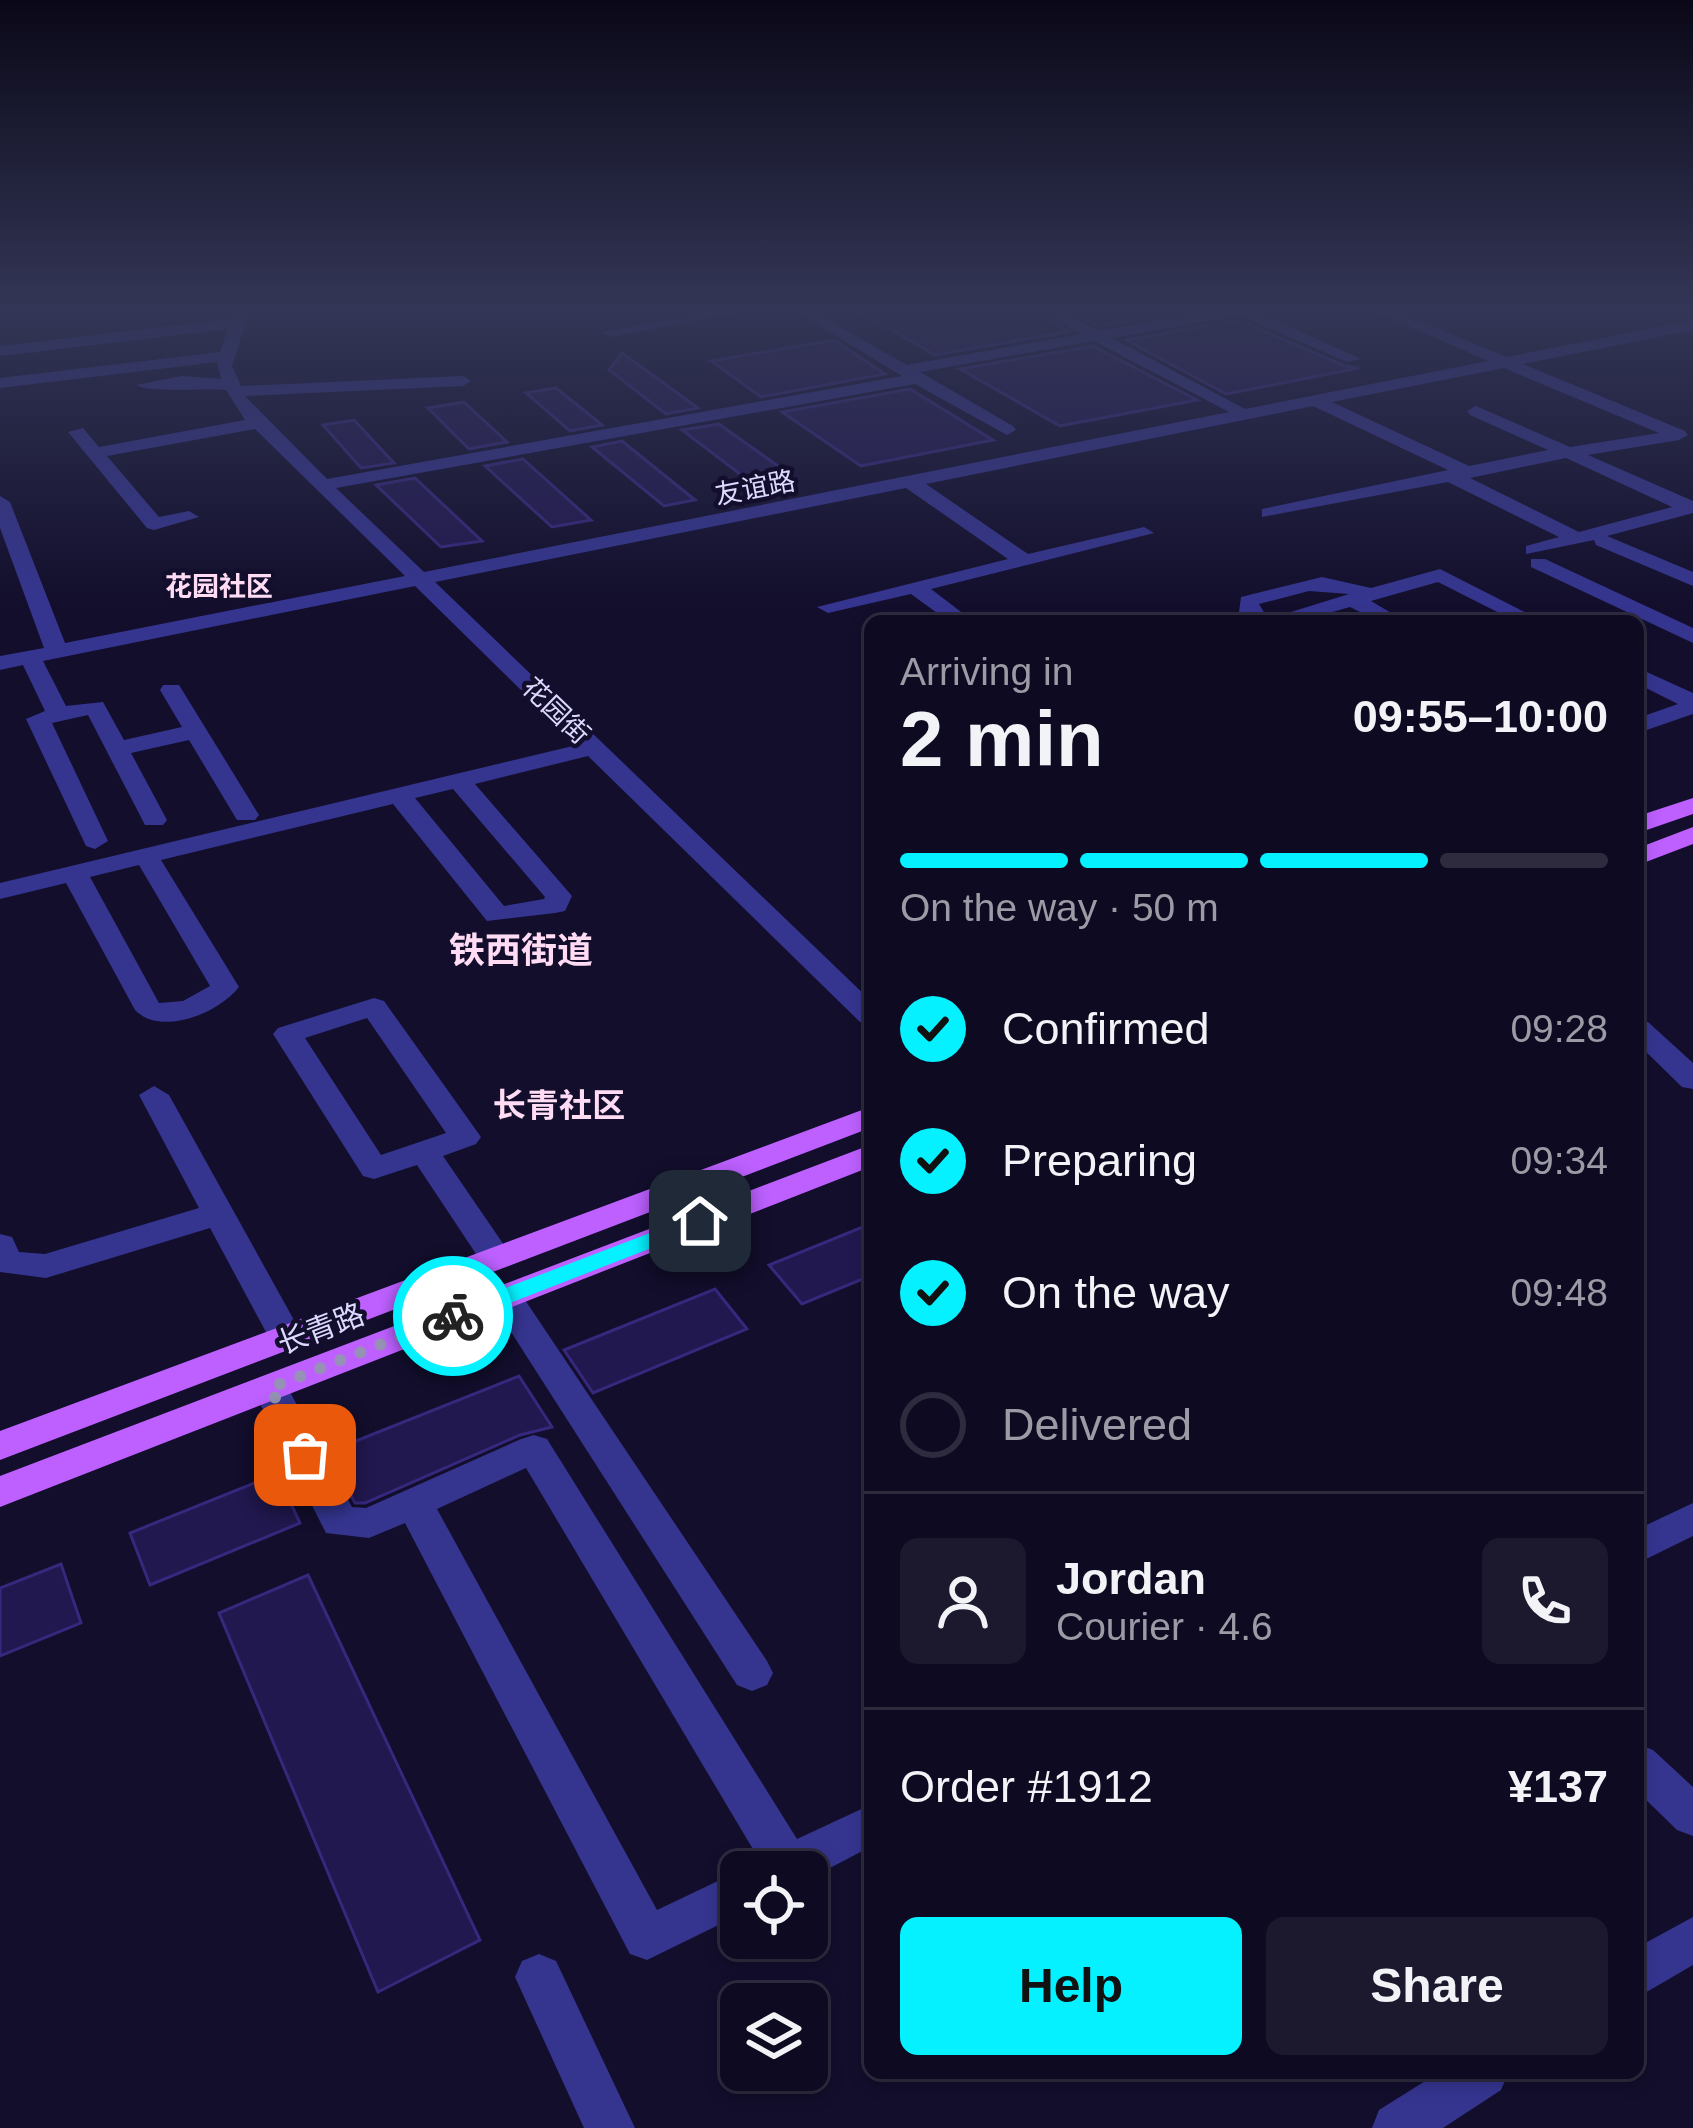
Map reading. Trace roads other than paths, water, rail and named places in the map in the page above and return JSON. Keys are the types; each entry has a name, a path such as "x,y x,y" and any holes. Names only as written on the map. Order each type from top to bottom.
{"main road":[{"path":"1644,823 1693,805"},
{"path":"1644,854 1693,835"},
{"name":"长青路","path":"0,1446 864,1119"},
{"name":"长青路","path":"0,1492 864,1157"}],"street":[{"path":"94,453 221,408"},
{"name":"花园街","path":"249,408 322,485 864,1010"},
{"path":"322,485 730,408"},
{"path":"970,408 1007,430"},
{"name":"友谊路","path":"419,579 480,561 1246,408"},
{"name":"友谊路","path":"0,663 1286,408"},
{"path":"1330,408 1576,538"},
{"path":"1624,408 1688,436"},
{"path":"1476,411 1691,508"},
{"path":"77,432 154,524 189,517"},
{"path":"1269,513 1567,452 1688,436"},
{"path":"912,483 1024,561"},
{"path":"0,502 57,652"},
{"path":"1691,508 1576,538 1536,557 1693,636"},
{"path":"828,607 1144,533"},
{"path":"1603,541 1693,580"},
{"path":"1298,615 1440,575 1519,615"},
{"path":"1253,615 1248,601 1316,581 1344,583 1386,615"},
{"path":"915,586 954,615"},
{"path":"1632,615 1693,596"},
{"path":"30,657 58,715"},
{"path":"1644,678 1693,704"},
{"path":"171,690 245,815"},
{"path":"1644,724 1693,704"},
{"path":"95,841 38,719 95,707 154,820"},
{"path":"117,749 196,731"},
{"path":"0,891 593,748"},
{"path":"399,795 497,915 555,904 559,896 458,780"},
{"path":"74,873 149,1010 170,1014 213,1001 225,987 146,856"},
{"path":"374,1007 466,1137 424,1152 374,1169 288,1034 374,1007"},
{"path":"1644,1034 1693,1080"},
{"path":"154,1095 286,1338"},
{"path":"424,1152 496,1258"},
{"path":"0,1245 6,1262 46,1266 218,1214"},
{"path":"505,1296 752,1673"},
{"path":"270,1388 340,1522 370,1523 533,1449 773,1851"},
{"path":"414,1503 647,1938 720,1902"},
{"path":"1644,1544 1693,1518"},
{"path":"1644,1769 1693,1816"},
{"path":"820,1851 864,1829"},
{"path":"1644,1970 1693,1939"},
{"path":"539,1977 610,2128"},
{"path":"1397,2128 1474,2079"}],"district":[{"name":"花园社区","path":"219,587"},
{"name":"铁西街道","path":"521,950"},
{"name":"长青社区","path":"559,1105"}]}
